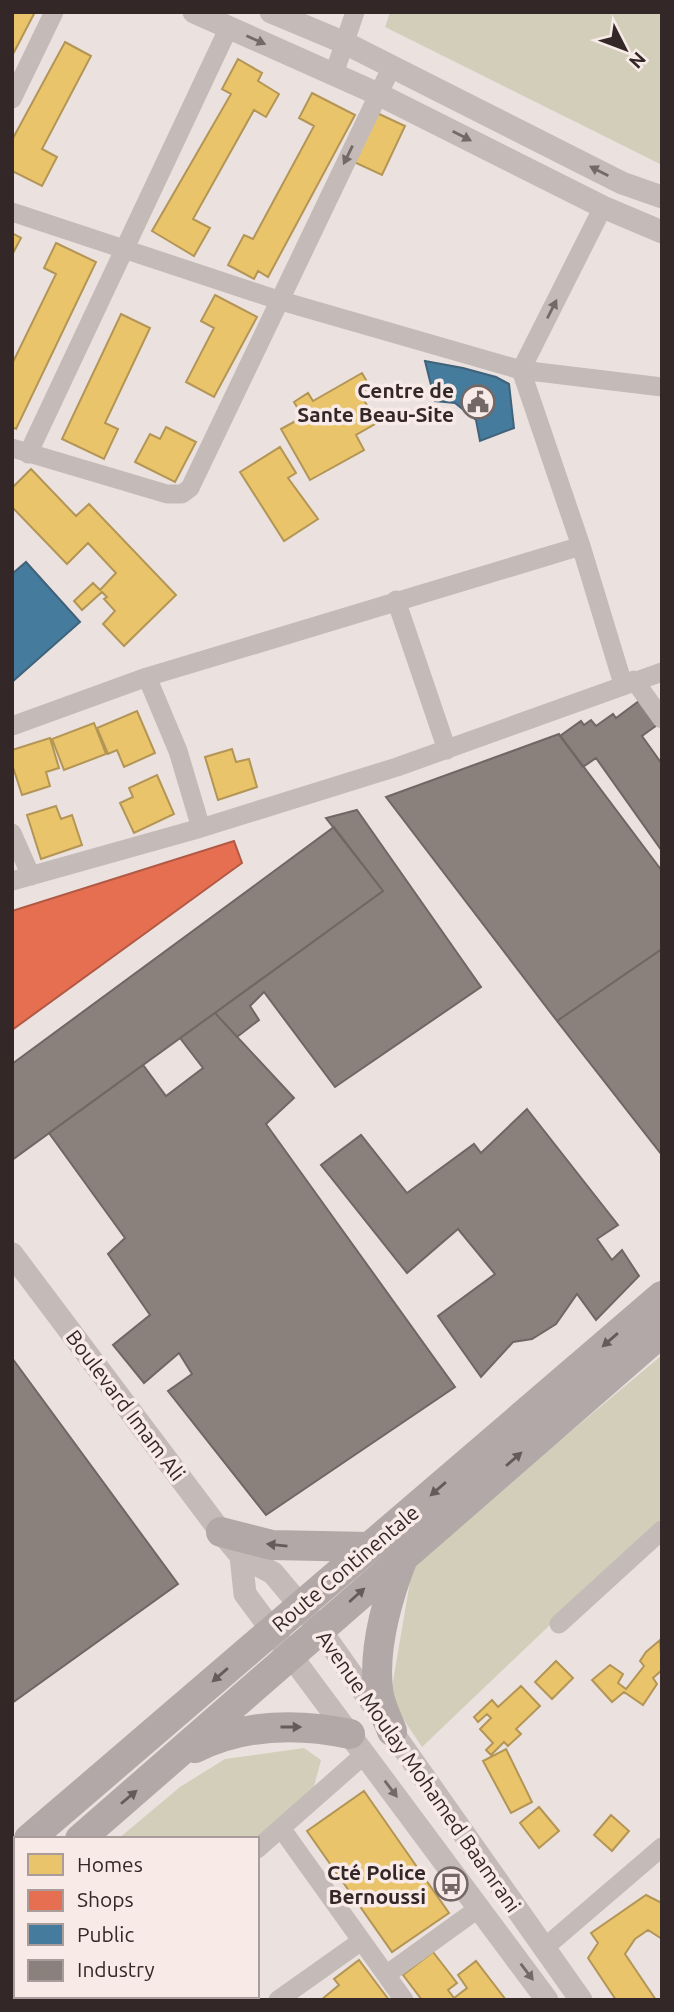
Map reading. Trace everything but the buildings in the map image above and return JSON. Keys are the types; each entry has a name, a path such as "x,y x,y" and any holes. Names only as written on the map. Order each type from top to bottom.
{"main road":[{"name":"Route Continentale","path":"31,1837 662,1296"},
{"name":"Route Continentale","path":"82,1837 179,1755 406,1551 662,1332"},
{"path":"221,1532 272,1545 369,1547"},
{"path":"392,1731 378,1691 379,1654 389,1600 406,1551"},
{"path":"179,1755 225,1736 275,1727 313,1728 358,1744"}],"street":[{"path":"12,99 54,12"},
{"path":"194,12 378,94 603,207 662,232"},
{"path":"271,12 345,43 622,183 662,197"},
{"path":"334,74 355,12"},
{"path":"229,27 126,250 20,451 167,494 186,492 194,483 278,300 392,66"},
{"path":"603,207 521,370 629,682 662,719"},
{"path":"12,212 278,300 521,370 662,387"},
{"path":"12,726 147,677 581,545"},
{"path":"396,600 447,750"},
{"path":"12,833 22,879 201,828 447,750 662,672"},
{"path":"147,677 178,751 201,828"},
{"name":"Boulevard Imam Ali","path":"12,1254 241,1556"},
{"path":"559,1624 662,1530"},
{"name":"Avenue Moulay Mohamed Baamrani","path":"241,1556 273,1573 319,1628 581,2000"},
{"name":"Avenue Moulay Mohamed Baamrani","path":"241,1556 245,1594 547,2000"},
{"path":"259,1847 281,1829 358,1744"},
{"path":"281,1829 404,2000"},
{"path":"543,1949 662,1847"},
{"path":"386,1975 479,1908"},
{"path":"286,1998 360,1941"}],"shaded area":[{"path":"390,12 662,12 662,165 385,27"},
{"path":"662,1355 662,1518 422,1747 390,1699 413,1564"},
{"path":"304,1748 321,1760 313,1790 256,1837 120,1837 180,1787 225,1759"},
{"path":"14,1926 14,1998 76,1998 74,2000 12,2000"}],"place":[{"name":"Centre de Sante Beau-Site","path":"478,402"},
{"name":"Cté Police Bernoussi","path":"451,1884"}]}
